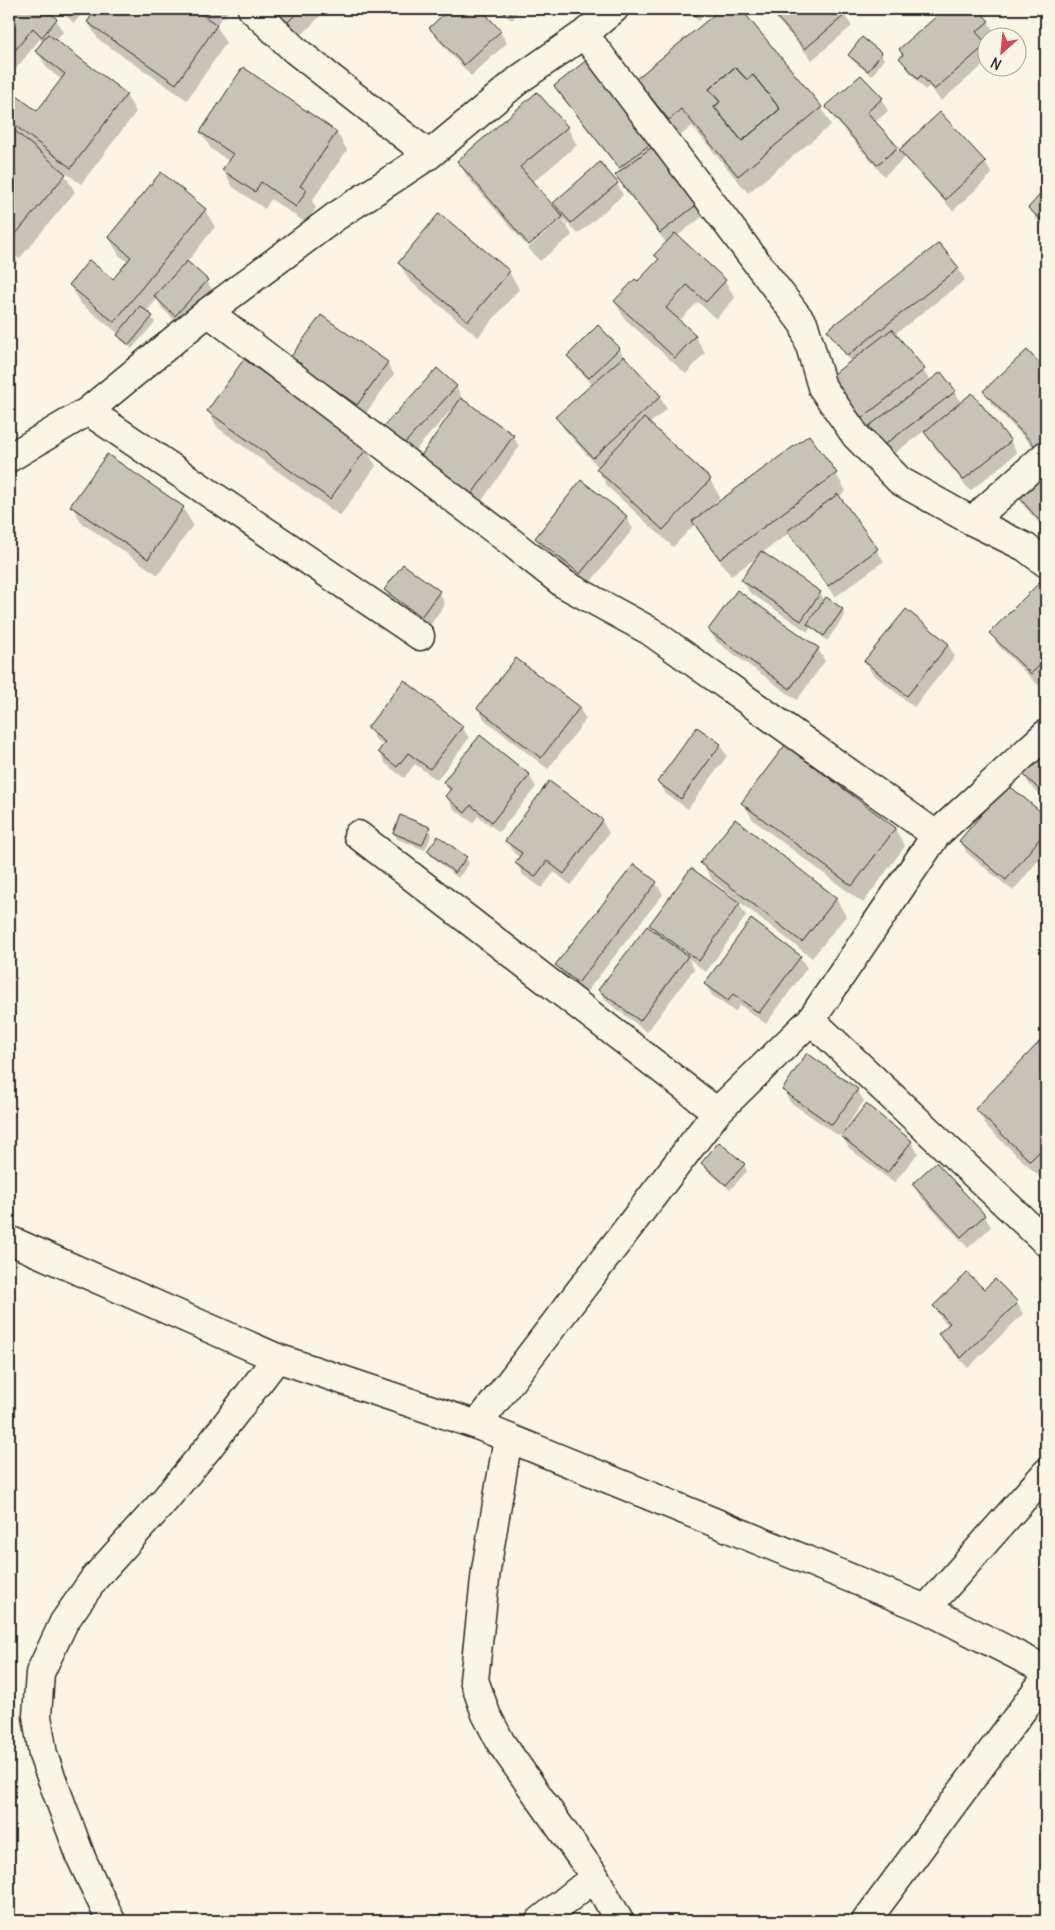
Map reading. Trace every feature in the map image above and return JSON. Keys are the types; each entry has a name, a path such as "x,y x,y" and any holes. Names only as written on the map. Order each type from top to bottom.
{"street":[{"path":"252,9 295,50 429,155"},
{"path":"9,458 88,411 208,312 335,217 429,155 522,78 584,34 614,9"},
{"path":"584,34 804,325 822,387 856,436 900,481 1024,547 1046,563"},
{"path":"208,312 564,584 650,631 936,835"},
{"path":"88,411 420,636"},
{"path":"972,521 1046,455"},
{"path":"477,1425 717,1112 811,1020 936,835 1046,734"},
{"path":"358,835 717,1112"},
{"path":"811,1020 1046,1242"},
{"path":"9,1240 277,1358 477,1425 926,1609 1046,1670"},
{"path":"111,1921 82,1860 43,1756 37,1716 40,1673 64,1622 94,1579 189,1471 277,1358"},
{"path":"508,1438 486,1570 474,1680 486,1714 500,1743 595,1877 619,1921"},
{"path":"926,1609 1046,1473"},
{"path":"866,1921 1046,1678"},
{"path":"540,1921 595,1877"}],"building":[{"path":"9,9 45,9 57,19 42,37 33,28 9,58"},
{"path":"96,9 194,9 217,25 176,84 87,22"},
{"path":"199,9 213,9 207,16"},
{"path":"259,9 301,9 280,30"},
{"path":"449,9 481,9 501,31 464,65 429,28"},
{"path":"499,9 514,9 508,16"},
{"path":"686,9 701,9 696,16"},
{"path":"721,9 741,9 822,107 738,176 681,109 669,120 636,79","holes":["735,67 747,80 753,75 780,109 742,141 714,107 720,102 709,89"]},
{"path":"770,9 842,9 846,14 805,49"},
{"path":"945,9 956,9 959,12 963,9 978,9 989,21 978,28 976,32 978,34 978,52 934,90 921,75 918,79 899,58 903,55 899,49"},
{"path":"48,34 127,94 71,168 9,121 9,90 37,111 65,74 35,51"},
{"path":"862,37 882,53 868,71 848,55"},
{"path":"593,55 658,138 619,168 554,86"},
{"path":"243,67 337,132 300,186 307,190 296,207 261,182 255,192 222,170 233,154 200,132"},
{"path":"735,67 747,80 753,75 780,109 742,141 714,107 720,102 709,89"},
{"path":"861,75 883,98 867,112 898,147 877,165 825,106"},
{"path":"537,92 568,127 520,167 563,217 529,245 457,161"},
{"path":"940,112 986,162 945,200 899,150"},
{"path":"9,126 66,174 9,242"},
{"path":"660,141 704,199 660,233 615,175"},
{"path":"600,162 618,183 571,223 553,203"},
{"path":"161,172 206,209 114,322 69,285 89,260 113,279 131,257 108,237"},
{"path":"1046,188 1046,224 1028,208"},
{"path":"439,213 510,271 468,321 398,263"},
{"path":"675,233 726,280 706,302 687,285 666,308 696,335 675,358 614,301 635,279 638,281 659,259 654,255"},
{"path":"939,243 959,268 847,356 827,330"},
{"path":"187,261 208,280 175,316 154,296"},
{"path":"140,306 153,316 129,345 117,335"},
{"path":"321,315 388,362 357,405 290,358"},
{"path":"598,325 620,348 589,378 567,356"},
{"path":"1046,325 1046,338 1040,330"},
{"path":"892,329 925,369 862,418 830,377"},
{"path":"1027,350 1046,370 1046,438 1036,447 983,391"},
{"path":"624,356 661,396 593,458 555,417"},
{"path":"244,359 367,448 330,499 207,411"},
{"path":"437,368 457,386 403,445 383,427"},
{"path":"941,372 956,391 884,445 869,426"},
{"path":"972,393 1011,441 963,480 924,432"},
{"path":"461,398 514,435 472,494 420,457"},
{"path":"644,418 711,479 663,530 596,469"},
{"path":"809,435 837,473 720,559 692,521"},
{"path":"107,454 184,507 148,559 70,506"},
{"path":"1046,468 1046,528 1016,494"},
{"path":"581,480 627,516 580,574 535,538"},
{"path":"838,494 878,549 828,586 787,531"},
{"path":"761,551 821,592 801,621 741,580"},
{"path":"403,564 440,591 421,617 384,590"},
{"path":"1043,579 1046,583 1046,659 1031,674 989,633"},
{"path":"737,590 819,648 790,689 708,630"},
{"path":"826,597 843,609 824,636 807,624"},
{"path":"906,609 949,644 907,696 864,661"},
{"path":"516,658 580,707 541,758 477,708"},
{"path":"404,680 463,726 430,769 408,753 397,767 378,752 385,742 367,728"},
{"path":"697,727 721,744 681,799 657,782"},
{"path":"480,735 530,775 492,822 471,805 465,813 445,796 451,789 443,782"},
{"path":"785,745 896,828 852,886 741,803"},
{"path":"1046,747 1046,796 1022,773"},
{"path":"549,781 603,820 564,874 547,861 535,877 515,863 522,853 505,841"},
{"path":"1007,784 1046,816 1046,831 1006,880 959,841"},
{"path":"400,815 430,827 422,845 393,833"},
{"path":"735,819 837,898 802,942 700,863"},
{"path":"438,836 467,857 455,873 427,851"},
{"path":"634,864 657,882 578,983 555,965"},
{"path":"691,868 740,903 699,961 649,925"},
{"path":"751,919 801,956 759,1013 733,994 728,1001 704,984"},
{"path":"647,926 688,956 640,1021 598,990"},
{"path":"1046,1035 1046,1145 1030,1161 975,1109"},
{"path":"807,1053 858,1089 832,1125 782,1090"},
{"path":"866,1104 912,1141 887,1173 841,1136"},
{"path":"719,1142 745,1164 726,1185 701,1163"},
{"path":"936,1162 985,1215 961,1237 912,1184"},
{"path":"967,1273 984,1289 995,1279 1018,1302 961,1358 938,1334 950,1323 933,1306"}]}
